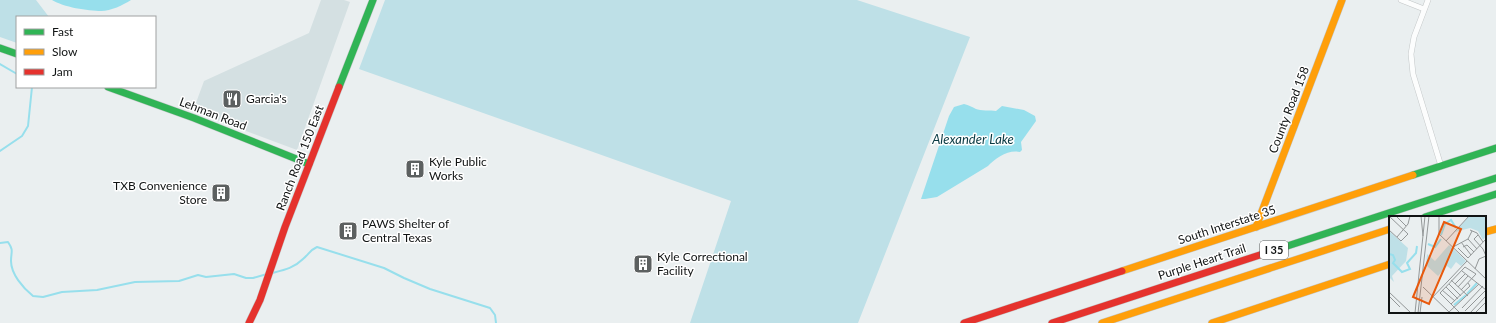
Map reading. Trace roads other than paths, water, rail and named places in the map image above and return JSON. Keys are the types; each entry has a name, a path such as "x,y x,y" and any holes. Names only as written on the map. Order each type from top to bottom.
{"main road":[{"name":"Ranch Road 150 East","path":"249,323 260,300 309,164 373,0"},
{"name":"County Road 158","path":"1256,227 1342,0"},
{"path":"0,48 16,54"},
{"name":"Lehman Road","path":"111,88 194,118 309,164"},
{"name":"South Interstate 35","path":"964,323 1496,148"},
{"name":"Purple Heart Trail","path":"1052,323 1496,178"},
{"path":"1428,216 1496,194"},
{"name":"I 35","path":"1102,323 1389,229"},
{"path":"1486,232 1496,229"},
{"path":"1212,323 1389,264"}],"street":[{"path":"1401,0 1424,9"},
{"path":"1428,0 1414,37 1411,54 1413,74 1441,166"}],"water":[{"path":"52,0 131,0 113,9 101,11 62,5"},
{"name":"Alexander Lake","path":"964,104 980,110 996,111 1002,106 1024,110 1035,116 1036,121 1021,142 1022,150 1020,152 1016,151 1002,155 988,166 937,197 921,199 949,116 954,107"}],"waterway":[{"path":"0,64 16,73"},
{"path":"0,151 22,136 28,126 32,88"},
{"path":"0,243 8,242 10,245 12,249 11,261 15,276 25,289 33,296 43,297 62,292 97,290 135,282 179,281 198,275 206,277 234,274 246,278 253,278 267,274"},
{"path":"272,273 285,270 296,265 317,247 384,268 430,289 490,308 495,315 496,323"}],"place":[{"name":"Garcia's","path":"232,99"},
{"name":"Kyle Public Works","path":"415,169"},
{"name":"TXB Convenience Store","path":"221,193"},
{"name":"PAWS Shelter of Central Texas","path":"348,231"},
{"name":"Kyle Correctional Facility","path":"643,264"}]}
